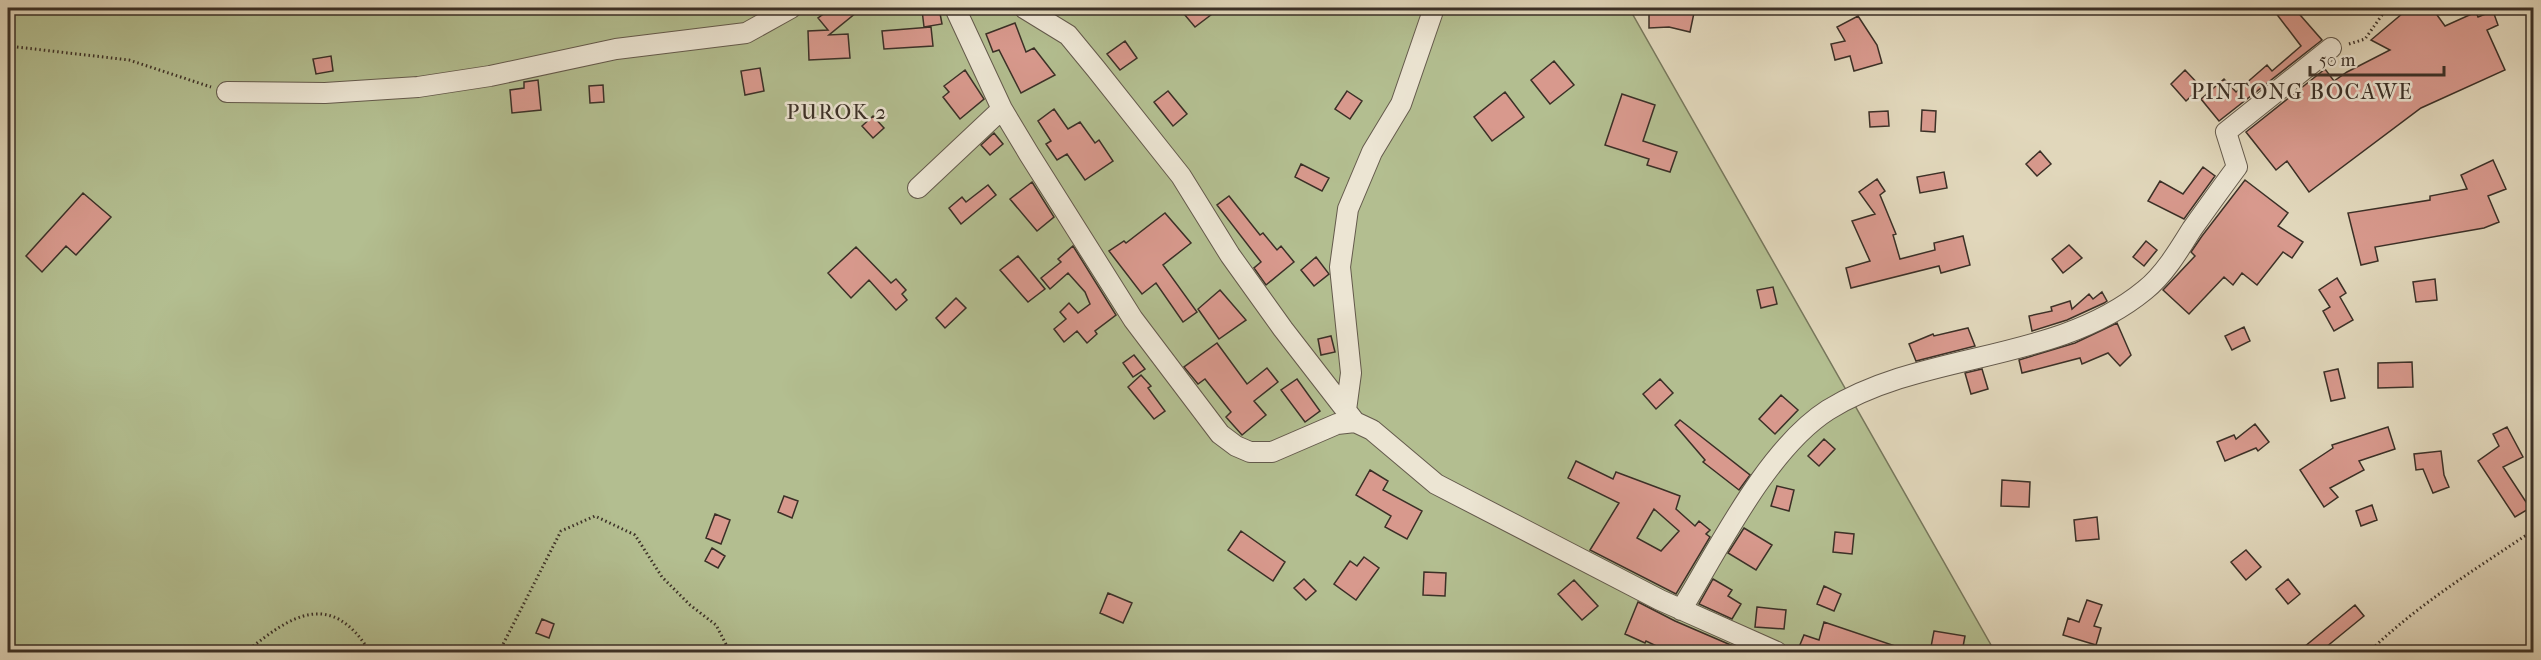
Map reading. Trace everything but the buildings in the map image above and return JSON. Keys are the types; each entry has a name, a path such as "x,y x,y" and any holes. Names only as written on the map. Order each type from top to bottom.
{"street":[{"path":"227,92 325,93 418,87 459,81 616,49 746,33 791,8"},
{"path":"955,8 1002,109 1133,319 1220,434 1236,446 1250,452 1272,452 1351,416"},
{"path":"1024,8 1068,35 1111,88 1181,176 1270,310 1351,416 1372,430 1436,484 1681,610 1777,652"},
{"path":"1351,416 1351,373 1340,267 1348,209 1372,152 1401,104 1434,8"},
{"path":"1681,610 1761,480 1795,436 1828,410 1872,389 1940,367 2008,351 2095,321 2146,290 2174,257 2237,167 2226,132 2331,48"},
{"path":"918,188 1002,109"}],"path":[{"path":"2331,48 2365,39 2387,8"},
{"path":"8,46 129,60 227,92"},
{"path":"499,652 561,531 595,516 634,535 662,577 690,605 716,625 729,652"},
{"path":"2369,652 2390,632 2468,573 2534,530"},
{"path":"246,652 277,627 304,613 338,618 361,638 370,652"},
{"path":"96,652 110,646 131,648 141,652"}],"green space":[{"path":"8,8 1629,8 1995,652 8,652"}],"district":[{"name":"PINTONG BOCAWE","path":"2302,92"},
{"name":"PUROK 2","path":"837,112"}]}
